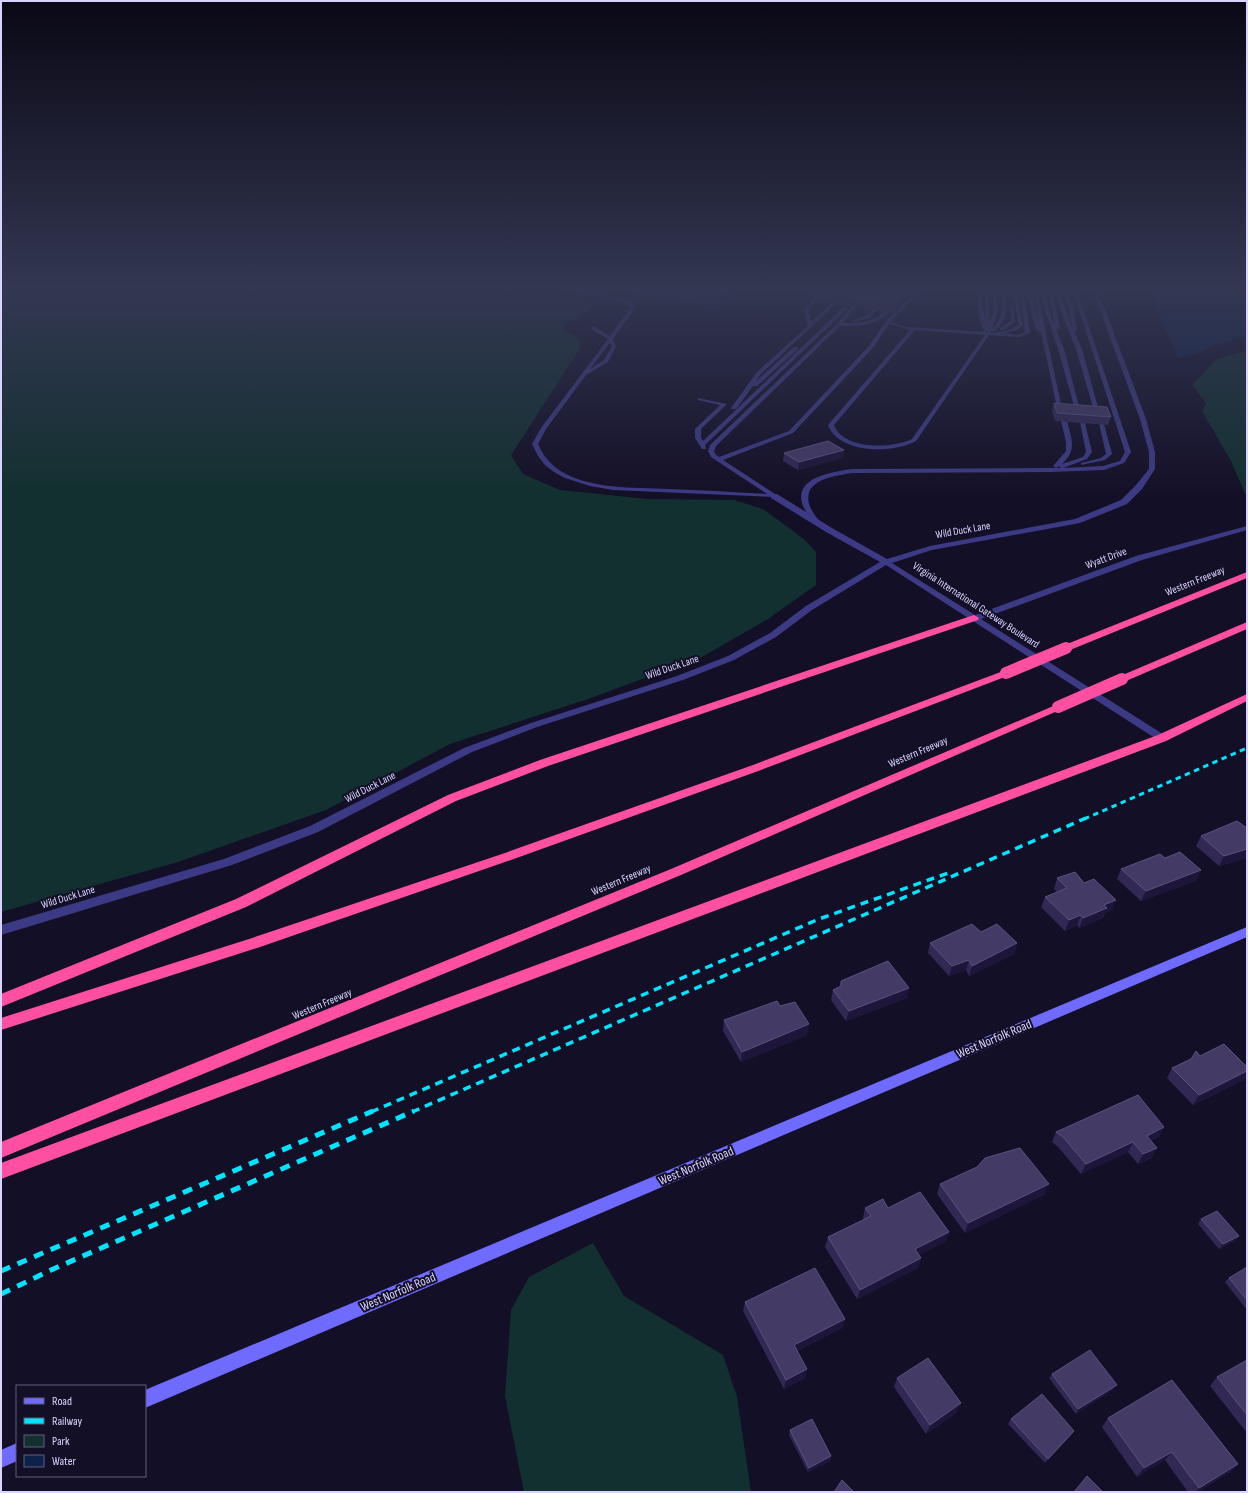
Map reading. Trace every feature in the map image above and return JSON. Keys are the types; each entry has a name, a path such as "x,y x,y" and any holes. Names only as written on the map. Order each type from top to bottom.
{"highway":[{"name":"Western Freeway","path":"1,1024 407,892 609,822 840,738 1006,673 1247,575"},
{"path":"1,1001 241,903 452,798 552,760 974,618"},
{"name":"Western Freeway","path":"1,1150 308,1025 661,878 1247,625"},
{"path":"1,1170 1162,738 1247,697"}],"street":[{"name":"Wild Duck Lane","path":"1,930 228,862 314,829 468,750 534,725 680,678 731,658 773,635 809,608 886,562 930,548 1077,521 1124,502 1139,487 1152,469 1152,452 1143,419 1120,358"},
{"name":"Virginia International Gateway Boulevard","path":"774,496 817,523 886,562 1162,738"},
{"name":"Wyatt Drive","path":"974,618 1139,558 1247,528"},
{"name":"West Norfolk Road","path":"146,1399 1247,932"},
{"path":"1,1459 16,1452"}],"lane":[{"path":"595,358 543,430 535,444 538,454 554,471 587,483 613,488 774,496"},
{"path":"579,379 606,361 608,358"},
{"path":"701,442 738,405 759,373 776,358"},
{"path":"744,396 788,358"},
{"path":"701,442 792,358"},
{"path":"715,458 711,451 713,445 804,358"},
{"path":"715,458 791,432 861,358"},
{"path":"889,358 831,425 831,431 837,437 862,446 877,448 905,445 914,440 971,358"},
{"path":"1048,358 1061,412"},
{"path":"1063,358 1079,413"},
{"path":"1082,358 1098,414"},
{"path":"817,523 806,504 804,492 810,484 820,478 838,473 852,471 1050,470 1112,466 1122,462 1128,452 1097,358"},
{"path":"700,399 724,404 698,429 698,438 701,442 715,458 774,496"},
{"path":"1050,470 1068,455 1070,450 1064,422"},
{"path":"1050,470 1088,456 1089,452 1082,423"},
{"path":"1050,470 1103,459 1109,454 1101,424"}],"green space":[{"path":"1,358 574,358 511,455 523,474 560,490 648,499 734,500 763,509 804,539 816,552 816,585 768,619 702,657 588,699 450,744 326,810 178,862 1,912"},
{"path":"1247,358 1247,498 1231,461 1202,411 1206,403 1192,385 1217,359"},
{"path":"593,1243 624,1296 723,1355 737,1397 751,1492 524,1492 505,1396 511,1310 529,1277"}],"building":[{"path":"1054,403 1107,407 1111,417 1057,413"},
{"path":"828,441 844,450 799,462 784,453"},
{"path":"1237,821 1247,828 1247,849 1224,856 1201,836"},
{"path":"1180,852 1201,870 1146,891 1121,869 1160,854 1165,858"},
{"path":"1075,872 1084,883 1094,879 1116,900 1104,905 1107,908 1083,918 1081,915 1069,920 1045,897 1067,888 1057,878"},
{"path":"972,924 981,932 997,924 1017,943 972,966 969,960 952,966 930,943"},
{"path":"888,961 909,988 849,1011 833,990 841,986 841,981"},
{"path":"777,1001 780,1006 795,1002 809,1024 742,1052 724,1020"},
{"path":"1224,1044 1247,1067 1247,1071 1199,1095 1172,1068 1191,1059 1196,1051 1200,1056"},
{"path":"1138,1095 1164,1127 1147,1136 1157,1148 1143,1154 1133,1142 1086,1164 1063,1137 1056,1132"},
{"path":"1020,1148 1049,1184 968,1223 940,1184 977,1167 985,1158"},
{"path":"920,1192 949,1232 915,1249 921,1258 860,1290 828,1237 871,1216 865,1208 883,1199 888,1208"},
{"path":"1217,1211 1239,1236 1223,1244 1201,1219"},
{"path":"1247,1267 1247,1300 1229,1278"},
{"path":"815,1268 845,1319 794,1345 807,1369 786,1380 745,1302"},
{"path":"1090,1350 1117,1385 1078,1409 1052,1374"},
{"path":"928,1358 961,1403 930,1425 897,1378"},
{"path":"1247,1360 1247,1415 1217,1377"},
{"path":"1172,1380 1238,1464 1199,1488 1172,1452 1144,1468 1108,1418"},
{"path":"1042,1394 1074,1431 1048,1459 1011,1419"},
{"path":"812,1419 831,1456 809,1468 790,1430"},
{"path":"1087,1476 1103,1492 1074,1492"},
{"path":"842,1480 854,1492 834,1492"}],"railway":[{"path":"1084,819 1247,748"},
{"path":"412,1112 1086,818"},
{"path":"371,1112 819,919 951,872"},
{"path":"1,1271 373,1111"},
{"path":"1,1294 51,1270 414,1111"}]}
